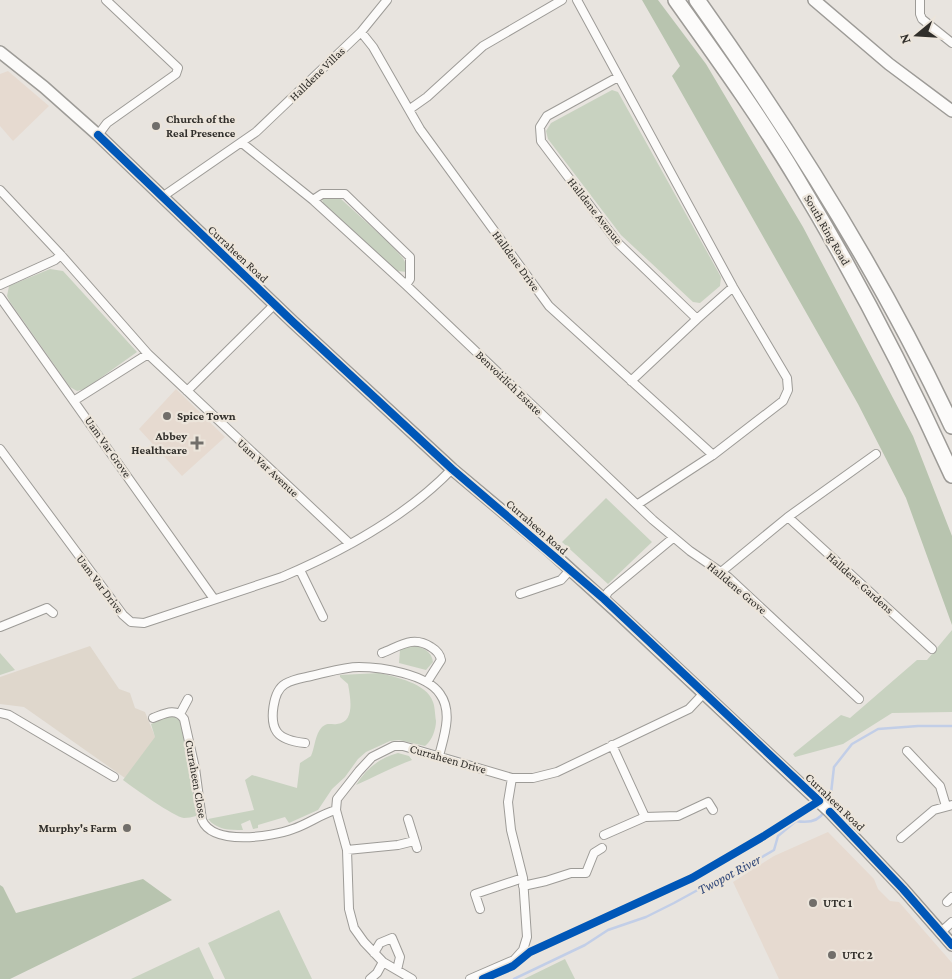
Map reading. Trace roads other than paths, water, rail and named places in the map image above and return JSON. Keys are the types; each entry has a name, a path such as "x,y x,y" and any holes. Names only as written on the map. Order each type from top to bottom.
{"highway":[{"name":"South Ring Road","path":"676,0 757,115 838,246 916,395 952,475"},
{"name":"South Ring Road","path":"697,0 766,100 821,185 890,305 952,426"}],"street":[{"path":"98,135 107,123 176,74 178,68 106,0"},
{"name":"Halldene Villas","path":"162,197 256,132 361,32 387,0"},
{"path":"410,110 428,97 483,46 562,0"},
{"path":"577,0 734,287 787,378 788,390 783,401 713,456 638,504"},
{"path":"814,0 889,64 952,111"},
{"path":"920,0 920,14 922,18 952,43"},
{"name":"Halldene Drive","path":"361,32 373,47 420,129 549,306 713,456"},
{"name":"Curraheen Road","path":"0,52 98,135 452,469 604,599 819,801 952,946"},
{"name":"Halldene Avenue","path":"618,77 547,116 540,127 542,141 618,244 697,319"},
{"name":"Benvoirlich Estate","path":"242,143 314,200 612,480"},
{"name":"Uam Var Avenue","path":"0,190 61,255 148,354 350,544"},
{"path":"314,200 322,194 345,194 410,257 410,279 406,285"},
{"path":"0,285 55,260 61,255"},
{"path":"631,382 697,319 734,287"},
{"name":"Uam Var Grove","path":"0,297 214,599"},
{"path":"187,391 275,304"},
{"path":"74,400 148,354"},
{"name":"Uam Var Drive","path":"0,449 123,615 131,622 144,622 282,578 300,570 381,527 443,479 452,469"},
{"path":"721,572 788,517 876,454"},
{"name":"Halldene Grove","path":"612,480 673,538 721,572 859,699"},
{"name":"Halldene Gardens","path":"788,517 932,649"},
{"path":"604,599 608,592 673,538"},
{"path":"300,570 323,617"},
{"path":"520,594 561,580 570,570"},
{"path":"0,626 48,608 53,613"},
{"path":"382,653 412,641 419,641 430,646 436,650 441,660 427,682"},
{"path":"305,743 286,739 275,729 274,700 281,687 292,680 358,667 401,673 427,682 440,693 446,708 447,725 439,756"},
{"name":"Curraheen Drive","path":"336,810 338,799 358,771 372,757 394,746 403,746 512,778 533,778 557,772 689,709 704,693"},
{"path":"153,718 170,712 180,714 188,700"},
{"path":"0,713 9,715 114,777"},
{"name":"Curraheen Close","path":"180,714 184,719 190,742 202,820 211,831 233,836 269,836 292,830 336,810"},
{"path":"612,745 645,817"},
{"path":"901,838 934,810 949,806 940,786 907,751"},
{"path":"470,979 514,960 523,950 527,937 523,882 510,821 508,802 512,778"},
{"path":"604,835 645,817 678,816 708,802 713,810"},
{"path":"336,810 347,850 349,909 354,928 383,962 412,979"},
{"path":"347,850 415,844 408,819"},
{"path":"480,909 475,894 523,882 546,882 571,873 586,873 594,853 602,848"},
{"path":"941,932 952,922"},
{"path":"374,953 380,943 392,938 400,957 397,970"},
{"path":"370,979 383,962"}],"waterway":[{"name":"Twopot River","path":"828,805 830,802 834,767 852,744 878,729 952,726"},
{"name":"Twopot River","path":"514,979 585,945 608,930 646,917 738,871 774,850 778,836 796,821 812,821 819,818 824,812"}],"place":[{"name":"Church of the Real Presence","path":"156,126"},
{"name":"Spice Town","path":"167,416"},
{"name":"Abbey Healthcare","path":"197,443"},
{"name":"Murphy's Farm","path":"127,828"},
{"name":"UTC 1","path":"813,903"},
{"name":"UTC 2","path":"832,955"}]}
